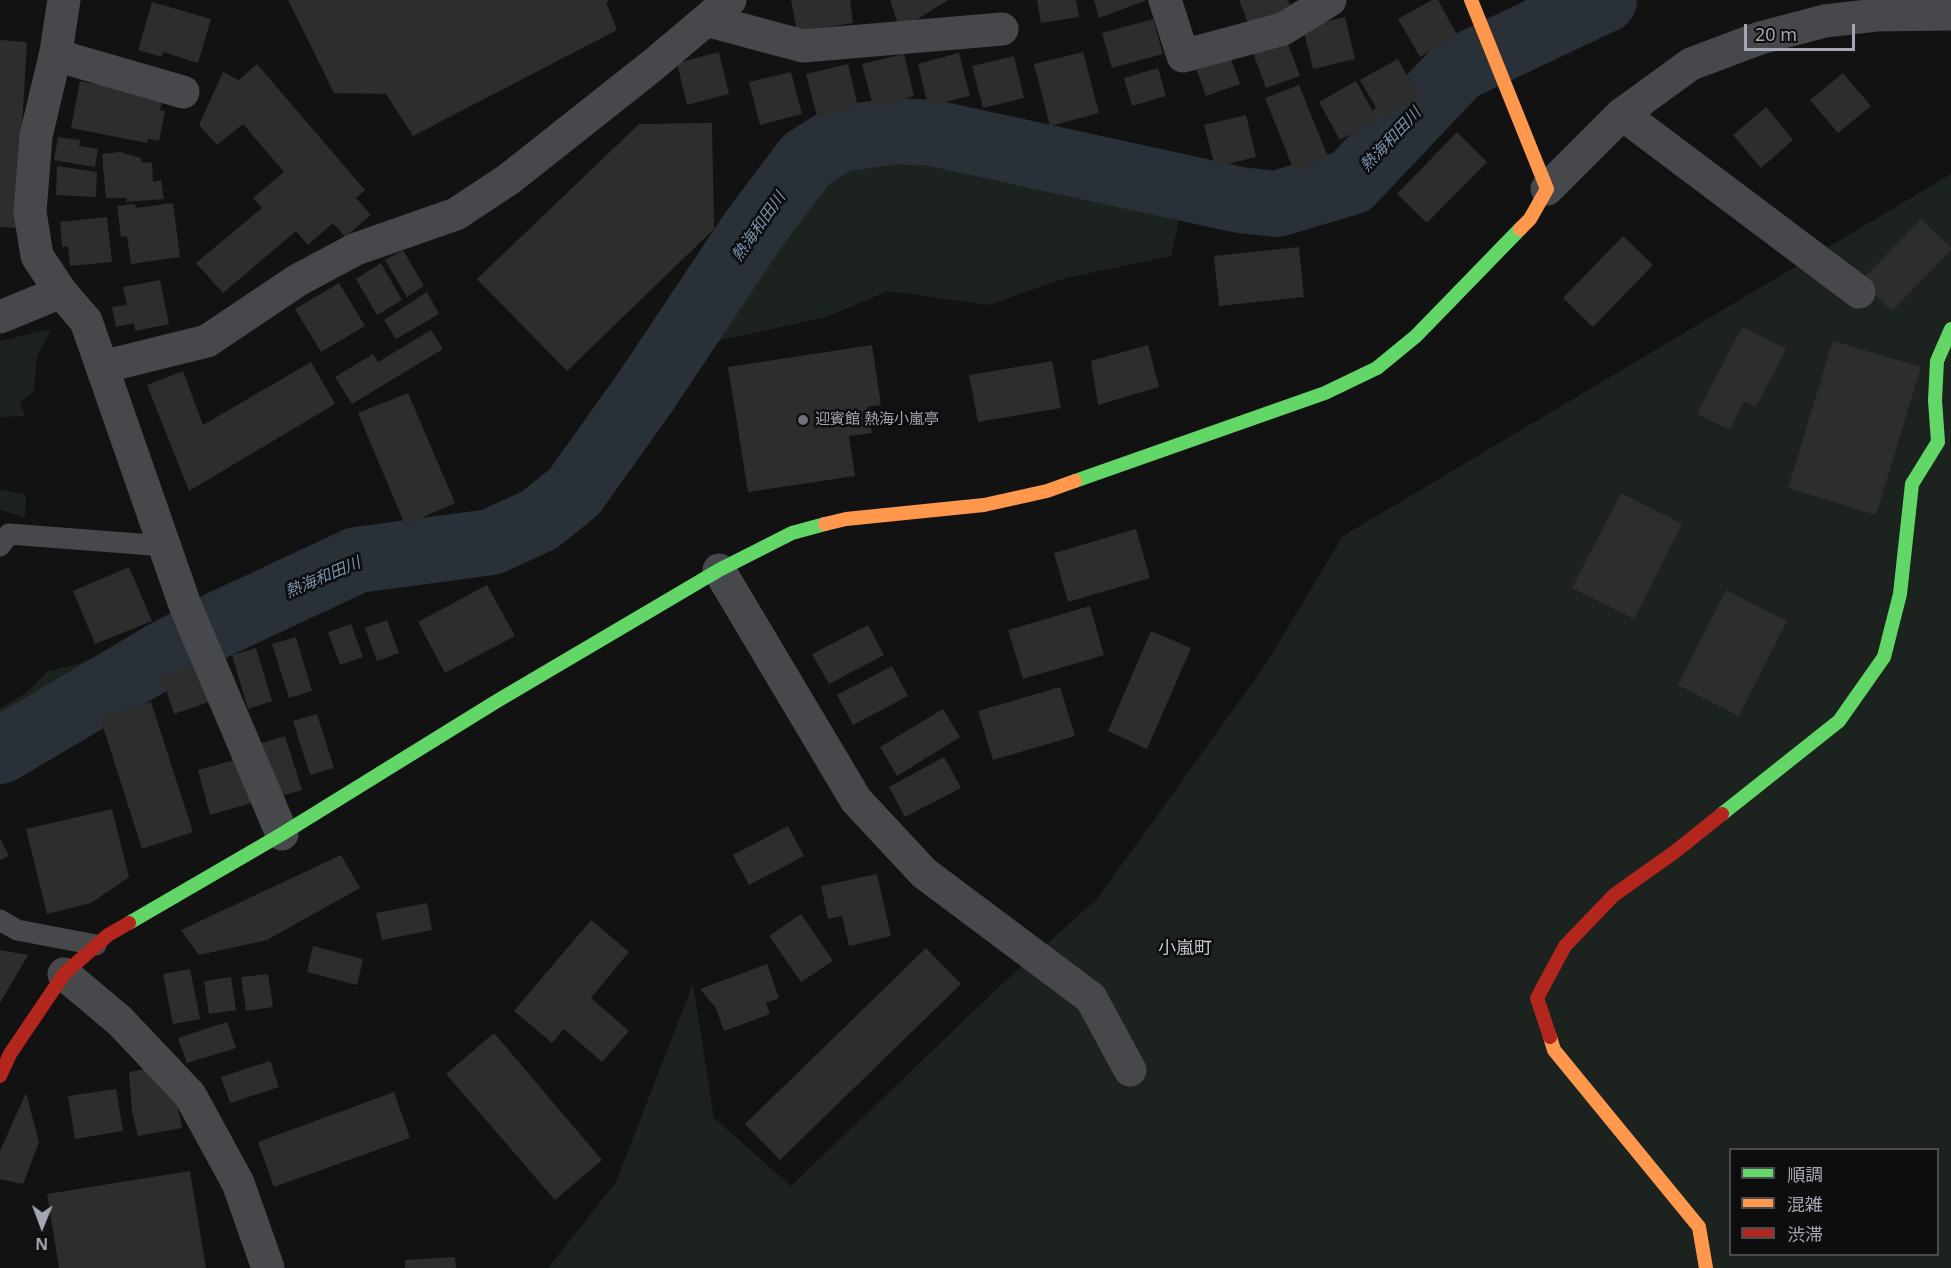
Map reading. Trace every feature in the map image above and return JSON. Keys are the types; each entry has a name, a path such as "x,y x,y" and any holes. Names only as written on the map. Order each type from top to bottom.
{"street":[{"path":"64,0 55,56 36,136 30,212 37,256 61,292 86,321 185,605 282,834"},
{"path":"1165,0 1183,56 1282,29 1330,0"},
{"path":"1471,0 1547,189"},
{"path":"102,367 207,340 298,280 356,249 456,214 509,179 718,10 803,46 1002,29"},
{"path":"0,1076 10,1054 64,974 108,935 282,834 497,701 719,570 792,533 846,519 984,505 1047,492 1325,393 1377,368 1416,336 1530,219 1547,189 1622,114 1691,64 1827,10 1876,15 1951,14"},
{"path":"55,56 183,92"},
{"path":"1622,114 1859,292"},
{"path":"0,317 61,292"},
{"path":"1706,1268 1698,1227 1554,1050 1537,998 1564,946 1614,895 1676,851 1839,721 1884,657 1900,594 1912,484 1944,447 1935,400 1937,362 1951,329"},
{"path":"719,570 855,800 924,873 1091,999 1130,1070"},
{"path":"64,974 120,1021 190,1095 238,1183 268,1268"}],"lane":[{"path":"0,546 9,534 165,546"},
{"path":"0,920 17,930 96,945"}],"shaded area":[{"path":"918,120 1155,181 1180,215 1171,256 1066,278 988,305 888,291 826,317 673,351 795,154"},
{"path":"1951,174 1951,1268 548,1268 616,1182 693,984 714,1118 791,1186 1001,985 1097,899 1264,667 1343,536"},
{"path":"51,329 37,356 34,390 20,403 25,416 0,417 0,341"},
{"path":"0,489 26,495 25,517 0,510"},
{"path":"157,621 177,631 153,671 120,697 0,769 0,709 27,692 48,671 78,664 134,643"}],"building":[{"path":"288,0 610,0 606,2 617,30 413,136 386,94 334,93"},
{"path":"791,0 850,0 853,23 797,32"},
{"path":"890,0 948,0 900,30"},
{"path":"1037,0 1076,0 1079,17 1041,23"},
{"path":"1094,0 1147,0 1099,18"},
{"path":"1239,0 1288,0 1292,10 1250,28"},
{"path":"1432,0 1438,0 1457,35 1420,57 1398,19"},
{"path":"152,2 211,19 198,63 163,52 162,57 138,50"},
{"path":"1345,17 1355,59 1313,69 1303,27"},
{"path":"1153,19 1163,54 1112,68 1102,33"},
{"path":"0,40 27,42 16,228 0,227"},
{"path":"1287,41 1300,76 1266,88 1253,53"},
{"path":"1227,48 1240,84 1206,96 1193,60"},
{"path":"719,52 729,94 687,105 677,63"},
{"path":"1083,52 1099,113 1050,126 1034,64"},
{"path":"959,53 970,96 928,106 918,64"},
{"path":"904,54 914,96 873,106 862,64"},
{"path":"1014,56 1024,98 983,108 972,66"},
{"path":"1398,59 1419,97 1382,118 1360,80"},
{"path":"257,64 365,190 356,198 371,215 345,237 333,223 308,245 296,231 223,293 196,263 262,208 253,198 284,172 243,124 217,145 199,125 223,72 239,80"},
{"path":"848,64 858,106 817,116 806,74"},
{"path":"1158,68 1166,96 1132,106 1124,78"},
{"path":"791,72 802,114 760,125 749,82"},
{"path":"1843,73 1871,106 1838,133 1810,100"},
{"path":"80,81 163,97 160,110 165,111 159,141 148,139 147,143 71,128"},
{"path":"1356,81 1377,119 1340,140 1319,102"},
{"path":"1299,85 1328,157 1294,171 1265,98"},
{"path":"1766,107 1793,140 1761,168 1733,135"},
{"path":"1246,115 1256,157 1215,167 1204,125"},
{"path":"712,123 714,229 567,371 477,279 639,124"},
{"path":"1457,132 1487,162 1427,223 1397,194"},
{"path":"58,137 80,140 79,146 98,149 95,167 54,160"},
{"path":"120,152 141,158 142,163 152,162 153,182 161,180 164,199 126,202 127,198 106,198 102,154"},
{"path":"57,166 97,172 96,197 56,195"},
{"path":"173,203 180,257 131,264 127,236 121,237 117,206 135,204 136,208"},
{"path":"107,217 112,262 70,266 68,246 62,247 60,222"},
{"path":"1921,219 1951,250 1892,311 1861,281"},
{"path":"1623,236 1653,265 1593,327 1563,298"},
{"path":"1299,247 1304,297 1219,306 1214,256"},
{"path":"403,250 424,286 407,297 385,260"},
{"path":"381,263 402,300 377,315 356,279"},
{"path":"160,280 169,324 135,331 134,323 116,327 112,307 127,305 123,287"},
{"path":"339,283 365,326 321,352 295,309"},
{"path":"427,292 439,314 396,339 384,320"},
{"path":"1742,327 1786,349 1756,407 1744,401 1730,430 1697,414"},
{"path":"431,330 443,349 352,404 335,377 373,354 378,362"},
{"path":"1833,341 1921,367 1876,515 1788,488"},
{"name":"迎賓館 熱海小嵐亭","path":"872,345 881,405 867,407 872,433 849,436 855,476 748,492 728,367"},
{"path":"1148,345 1159,387 1098,405 1091,361"},
{"path":"1052,361 1061,408 978,422 969,375"},
{"path":"311,362 335,404 189,491 147,385 183,371 203,425"},
{"path":"408,393 455,503 405,525 358,413"},
{"path":"1621,493 1682,524 1634,619 1572,588"},
{"path":"1136,529 1150,578 1068,602 1054,553"},
{"path":"129,567 152,621 95,644 73,591"},
{"path":"487,585 515,636 445,673 418,622"},
{"path":"1726,590 1787,621 1739,716 1678,685"},
{"path":"1090,606 1104,655 1023,679 1008,630"},
{"path":"387,620 399,653 377,661 365,628"},
{"path":"351,624 363,657 340,665 328,632"},
{"path":"868,625 884,655 829,684 812,654"},
{"path":"1151,631 1191,648 1147,749 1108,731"},
{"path":"296,637 312,691 289,698 272,644"},
{"path":"256,648 272,701 248,709 232,655"},
{"path":"200,664 212,701 174,714 162,677"},
{"path":"892,666 908,696 853,725 837,695"},
{"path":"1060,687 1075,736 993,760 978,711"},
{"path":"151,702 193,832 142,849 100,717"},
{"path":"943,709 960,737 897,776 880,747"},
{"path":"317,714 334,768 310,775 293,721"},
{"path":"285,736 302,790 278,797 261,743"},
{"path":"944,757 961,788 905,817 889,787"},
{"path":"238,759 251,803 210,815 198,770"},
{"path":"112,809 129,877 91,903 47,914 26,829"},
{"path":"788,826 804,856 749,885 733,855"},
{"path":"0,838 9,856 0,860"},
{"path":"341,855 360,888 267,940 199,955 181,930"},
{"path":"877,874 891,936 849,946 842,916 828,919 821,886"},
{"path":"427,903 432,930 382,940 376,913"},
{"path":"801,914 833,961 801,982 769,936"},
{"path":"591,920 629,952 591,998 629,1031 602,1062 564,1029 552,1043 514,1011"},
{"path":"313,946 363,959 357,985 307,972"},
{"path":"926,948 961,984 780,1160 745,1124"},
{"path":"0,950 28,955 0,1003"},
{"path":"767,964 779,998 766,1003 770,1014 724,1031 716,1008 700,989"},
{"path":"190,969 200,1019 173,1024 163,974"},
{"path":"268,974 273,1007 246,1011 241,977"},
{"path":"231,977 236,1010 209,1014 204,981"},
{"path":"227,1022 236,1048 187,1063 178,1038"},
{"path":"494,1033 602,1160 555,1200 446,1074"},
{"path":"270,1061 279,1087 230,1103 221,1077"},
{"path":"145,1069 177,1103 182,1128 138,1136 132,1112 129,1072"},
{"path":"116,1089 123,1131 75,1139 68,1096"},
{"path":"394,1092 410,1138 274,1187 258,1142"},
{"path":"26,1093 39,1142 23,1184 0,1179 0,1151"},
{"path":"190,1171 206,1268 59,1268 47,1194"},
{"path":"455,1257 456,1268 405,1268 405,1260"}],"waterway":[{"name":"熱海和田川","path":"0,751 164,654 220,624 357,560 491,542 539,520 574,492 646,391 754,229 806,160 839,139 895,131 933,133 1240,200 1276,204 1351,182 1458,69 1604,0"}],"traffic: fast":[{"path":"1075,481 1325,393 1377,368 1416,336 1520,229"},
{"path":"1722,814 1839,721 1884,657 1900,594 1912,484 1938,442 1935,400 1937,361 1951,329"},
{"path":"129,923 282,834 497,701 719,570 792,533 825,524"}],"traffic: slow":[{"path":"1471,0 1547,189 1530,219 1520,229"},
{"path":"825,524 846,519 984,505 1047,491 1075,481"},
{"path":"1550,1037 1554,1050 1699,1227 1706,1268"}],"traffic: jam":[{"path":"1550,1037 1537,998 1565,946 1614,895 1676,851 1722,814"},
{"path":"0,1076 10,1054 64,974 108,935 129,923"}],"place":[{"name":"迎賓館 熱海小嵐亭","path":"803,420"}],"district":[{"name":"小嵐町","path":"1185,949"}]}
